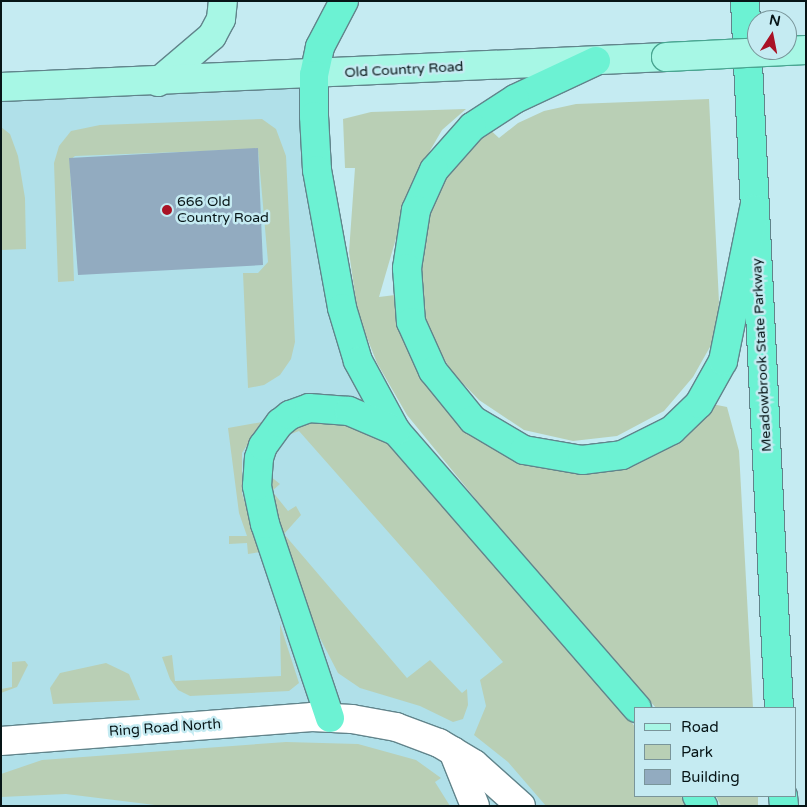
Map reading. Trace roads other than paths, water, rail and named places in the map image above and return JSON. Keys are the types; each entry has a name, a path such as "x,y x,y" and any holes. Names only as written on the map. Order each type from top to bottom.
{"highway":[{"path":"344,1 320,47 314,75 317,170 342,308 358,361 396,431 636,707"},
{"name":"Meadowbrook State Parkway","path":"745,1 778,707"},
{"path":"596,61 515,99 472,127 434,170 416,210 407,268 412,322 433,372 473,420 524,450 582,460 622,455 672,430 699,404 722,362 754,210"},
{"path":"330,718 264,524 257,486 259,458 280,423 290,415 310,408 349,411 396,431"}],"main road":[{"path":"158,82 212,36 221,19 223,1"},
{"name":"Old Country Road","path":"1,87 314,75 806,50"}],"street":[{"name":"Ring Road North","path":"1,741 330,718 396,727 453,751 495,780 521,806"},
{"path":"453,751 475,806"}],"place":[{"name":"666 Old Country Road","path":"167,210"}]}
